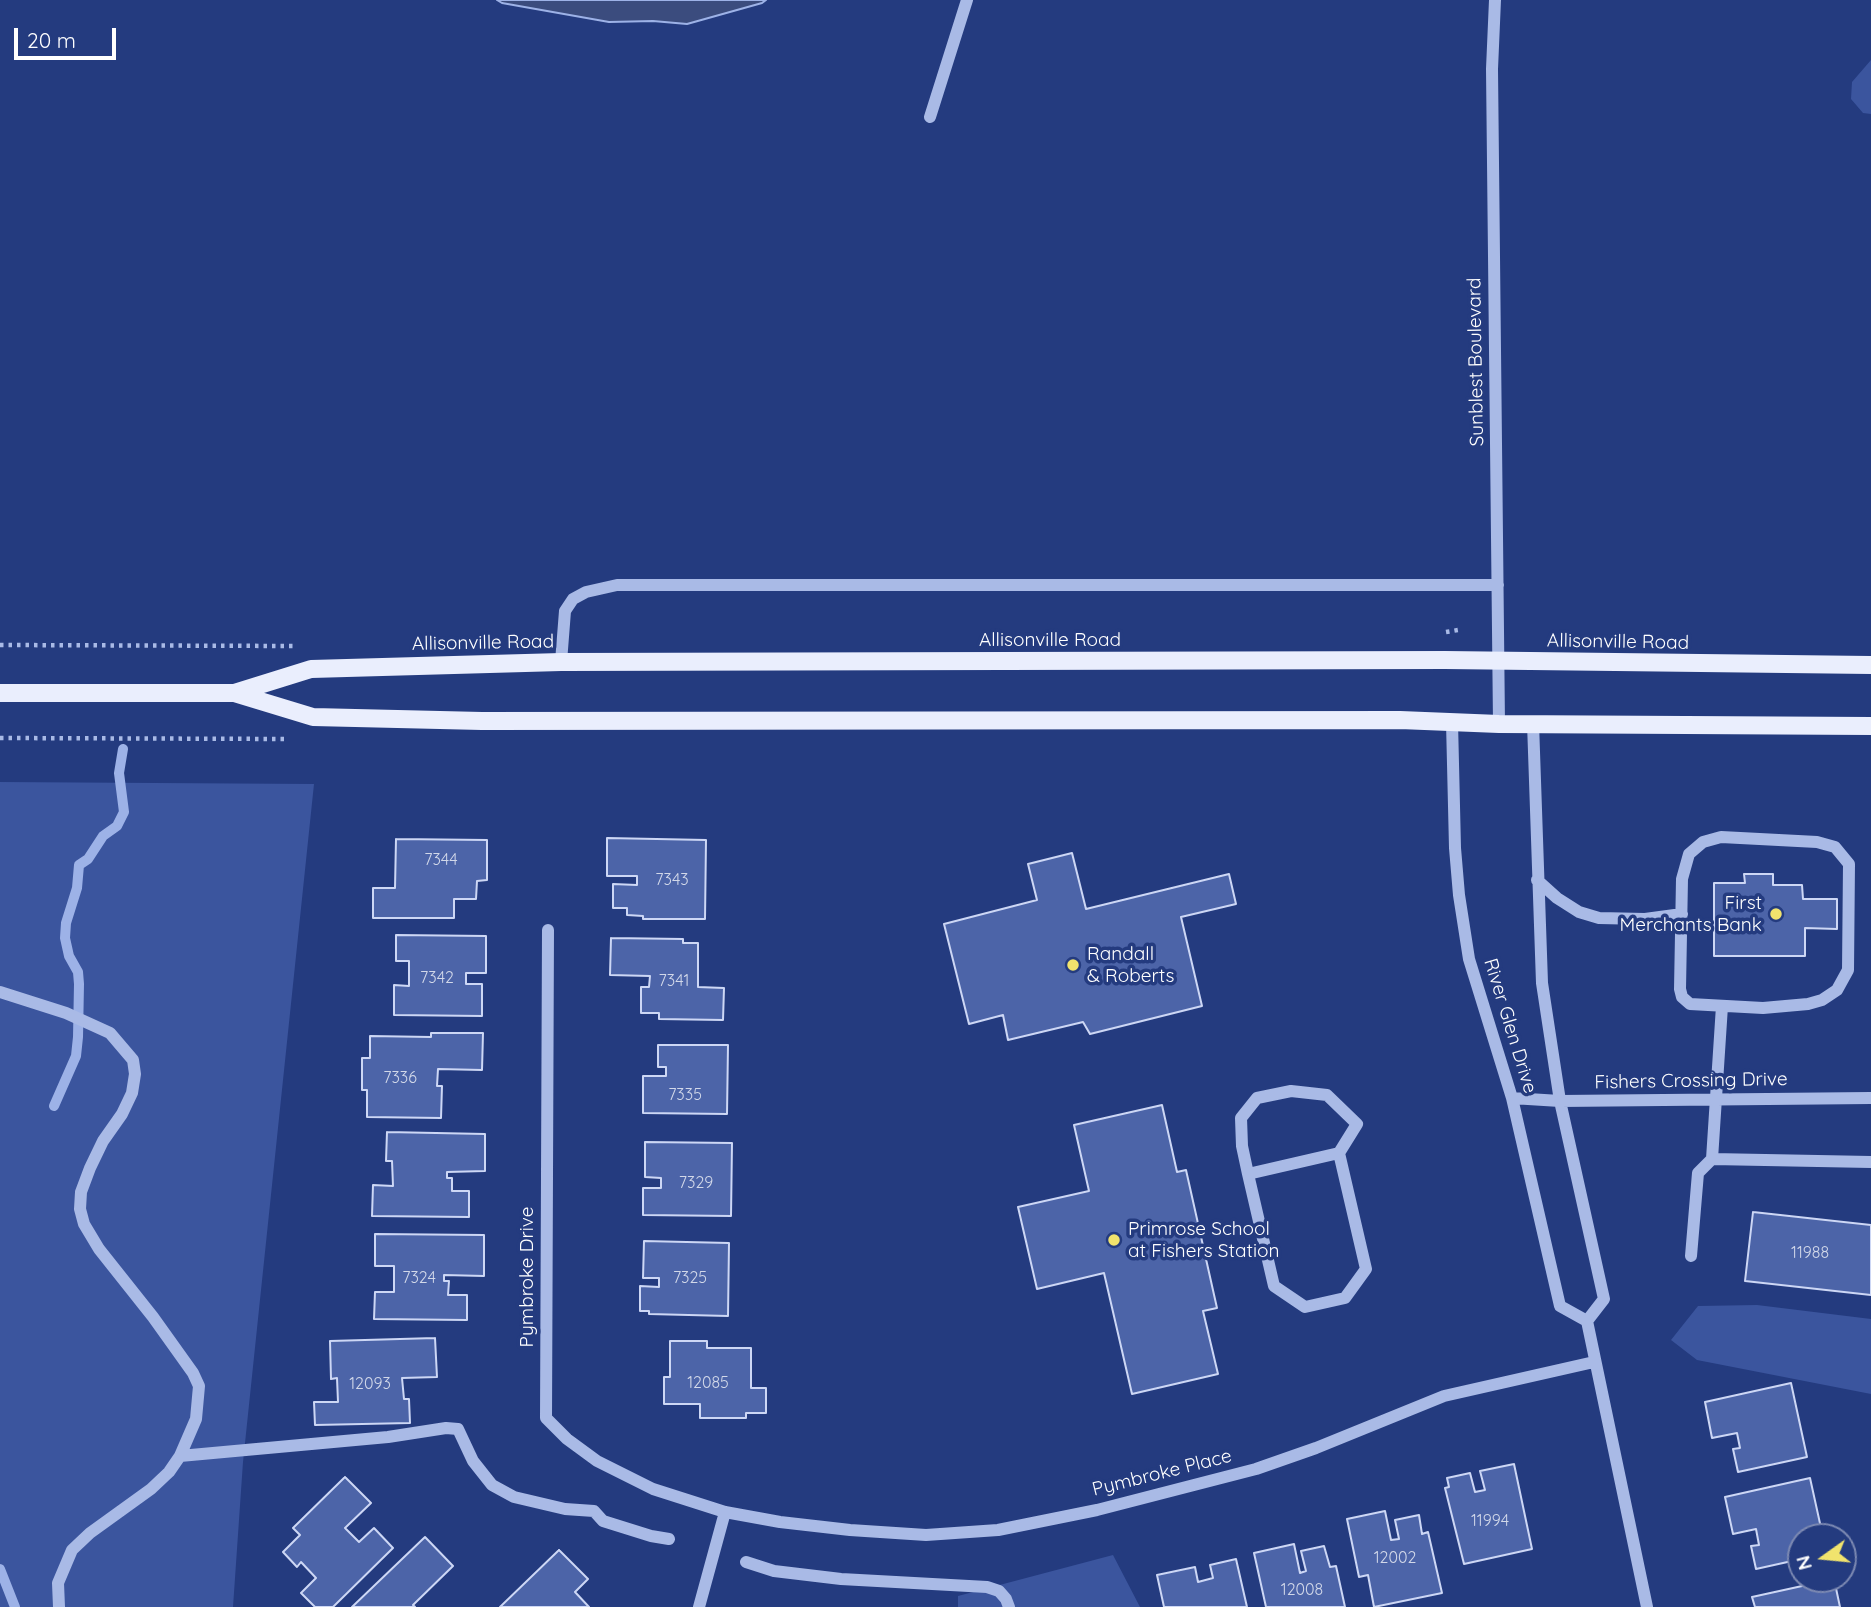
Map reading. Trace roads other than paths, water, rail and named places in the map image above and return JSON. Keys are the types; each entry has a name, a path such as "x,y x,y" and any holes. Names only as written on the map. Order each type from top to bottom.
{"main road":[{"name":"Allisonville Road","path":"234,693 311,668 561,662 1500,661 1871,665"},
{"name":"Allisonville Road","path":"0,693 234,693 313,717 456,720 1452,722 1871,726"}],"street":[{"path":"930,117 967,0"},
{"name":"Sunblest Boulevard","path":"1495,0 1492,69 1499,724"},
{"path":"561,662 562,623 565,611 573,599 586,592 617,585 1498,585"},
{"name":"River Glen Drive","path":"1452,722 1455,849 1469,959 1512,1098 1560,1306 1587,1321 1604,1299 1560,1101 1542,983 1533,723"},
{"path":"1721,837 1817,842 1835,847 1849,864 1847,970 1837,990 1822,1000 1808,1004 1763,1008 1722,1006 1689,1004 1682,997 1680,989 1682,879 1689,854 1703,842 1721,837"},
{"path":"1537,880 1556,898 1579,912 1599,918 1645,919 1682,914"},
{"name":"Pymbroke Drive","path":"548,930 545,1418 589,1456 633,1481 725,1512"},
{"path":"0,992 65,1013 110,1033 133,1060 135,1074 132,1093 90,1168 81,1192 80,1209 84,1224 99,1249 167,1337 193,1373 199,1387 196,1419 180,1456 169,1472 151,1489 90,1533 72,1550 58,1583 59,1607"},
{"path":"1691,1256 1698,1173 1712,1159 1722,1006"},
{"path":"1291,1091 1328,1095 1357,1124 1339,1153 1366,1269 1345,1298 1306,1307 1275,1286 1248,1174 1242,1146 1241,1118 1257,1098 1291,1091"},
{"name":"Fishers Crossing Drive","path":"1512,1098 1560,1101 1871,1098"},
{"path":"1248,1174 1339,1153"},
{"path":"1712,1159 1871,1162"},
{"path":"1587,1321 1647,1607"},
{"name":"Pymbroke Place","path":"725,1512 793,1523 901,1534 999,1530 1097,1510 1256,1469 1316,1448 1444,1396 1594,1362"},
{"path":"180,1456 388,1437 446,1428 458,1430 473,1461 492,1485 514,1497 565,1509 594,1511 603,1521 669,1539"},
{"path":"699,1607 725,1512"},
{"path":"746,1563 774,1570 841,1579 987,1587 999,1591 1009,1607"}],"waterway":[{"path":"54,1106 76,1056 78,1037 78,972 69,956 65,938 66,923 77,888 79,865 88,859 103,836 117,826 124,812 119,773 123,749"},
{"path":"0,1569 15,1607"}],"place":[{"name":"First Merchants Bank","path":"1776,914"},
{"name":"Randall & Roberts","path":"1073,965"},
{"name":"Primrose School at Fishers Station","path":"1114,1240"}]}
